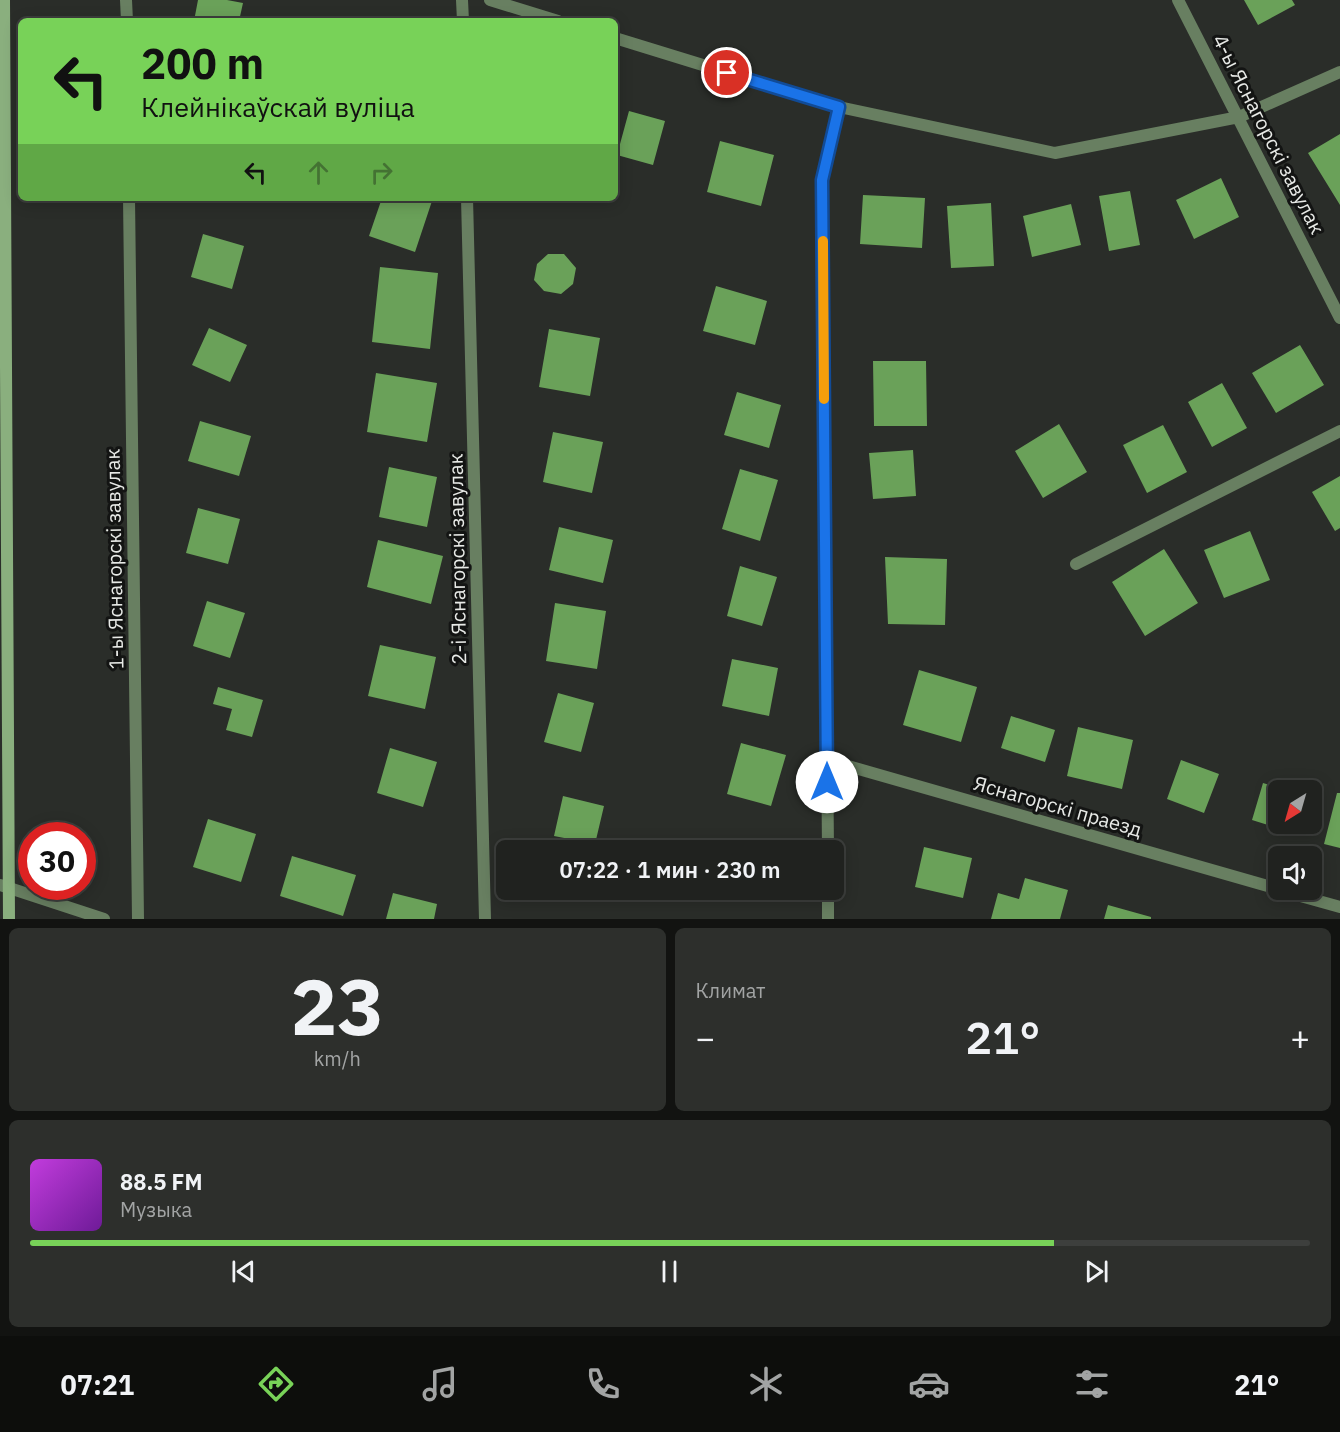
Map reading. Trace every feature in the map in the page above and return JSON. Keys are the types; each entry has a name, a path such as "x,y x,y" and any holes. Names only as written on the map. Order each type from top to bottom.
{"main road":[{"path":"4,0 5,886 9,919"}],"street":[{"path":"126,0 127,18"},
{"path":"462,0 463,18"},
{"path":"490,0 548,18"},
{"name":"4-ы Яснагорскі завулак","path":"1178,0 1340,318"},
{"path":"618,39 839,107 1055,153 1239,117 1340,72"},
{"path":"828,840 822,180 839,107"},
{"name":"1-ы Яснагорскі завулак","path":"129,201 138,919"},
{"name":"2-і Яснагорскі завулак","path":"467,201 485,919"},
{"path":"1076,564 1340,431"},
{"name":"Яснагорскі праезд","path":"827,760 1268,886"},
{"path":"5,886 104,919"},
{"path":"828,900 828,919"},
{"name":"Яснагорскі праезд","path":"1316,900 1340,907"}],"building":[{"path":"198,0 227,0 243,3 240,18 195,18"},
{"path":"1244,0 1292,0 1295,5 1258,25"},
{"path":"629,111 665,121 653,165 618,155"},
{"path":"1340,134 1340,205 1308,153"},
{"path":"720,141 774,155 761,206 707,192"},
{"path":"1221,178 1239,217 1194,239 1176,200"},
{"path":"1130,191 1140,245 1109,251 1099,196"},
{"path":"863,195 925,198 922,248 860,244"},
{"path":"381,201 432,201 415,252 369,236"},
{"path":"991,203 994,266 951,268 947,206"},
{"path":"1071,204 1081,245 1032,257 1023,216"},
{"path":"203,234 244,246 232,289 191,277"},
{"path":"548,254 564,254 576,268 573,284 561,294 544,291 534,280 537,264"},
{"path":"380,267 438,273 430,349 372,342"},
{"path":"716,286 767,301 755,345 703,331"},
{"path":"209,328 247,345 230,382 192,365"},
{"path":"549,329 600,338 590,396 539,387"},
{"path":"1300,345 1324,385 1276,413 1252,373"},
{"path":"873,361 926,361 927,426 874,426"},
{"path":"376,373 437,383 427,442 367,432"},
{"path":"1222,383 1247,428 1212,447 1188,402"},
{"path":"737,392 781,405 769,448 724,435"},
{"path":"200,421 251,436 239,476 188,461"},
{"path":"1059,424 1087,472 1043,498 1015,451"},
{"path":"1163,425 1187,472 1147,493 1123,445"},
{"path":"553,432 603,442 592,493 543,482"},
{"path":"913,450 916,496 873,499 869,453"},
{"path":"389,467 437,477 427,527 379,517"},
{"path":"740,469 778,480 760,541 722,529"},
{"path":"1340,476 1340,528 1335,531 1312,492"},
{"path":"198,508 240,519 228,564 186,553"},
{"path":"559,527 613,540 603,583 549,570"},
{"path":"1250,531 1270,580 1224,598 1204,550"},
{"path":"378,540 443,556 431,604 367,587"},
{"path":"1164,549 1198,603 1145,636 1112,582"},
{"path":"885,557 947,559 945,625 888,624"},
{"path":"740,566 777,577 762,626 727,616"},
{"path":"207,601 245,613 230,658 193,646"},
{"path":"555,603 606,611 597,669 546,661"},
{"path":"380,645 436,657 425,709 368,696"},
{"path":"732,659 778,668 769,716 722,706"},
{"path":"919,670 977,687 961,742 903,725"},
{"path":"218,687 263,700 252,737 226,730 232,709 213,704"},
{"path":"558,693 594,703 581,752 544,742"},
{"path":"1011,716 1055,730 1045,762 1001,748"},
{"path":"1078,727 1133,740 1122,789 1067,776"},
{"path":"741,743 786,755 771,806 727,794"},
{"path":"390,748 437,762 423,807 377,793"},
{"path":"1181,760 1219,774 1204,813 1167,799"},
{"path":"1263,783 1268,784 1268,825 1252,820"},
{"path":"1337,793 1340,793 1340,848 1324,844"},
{"path":"563,796 604,806 596,840 574,840 554,836"},
{"path":"208,819 256,834 241,882 193,867"},
{"path":"924,847 972,858 963,898 915,887"},
{"path":"292,856 356,875 343,916 280,896"},
{"path":"1025,878 1068,890 1060,919 991,919 998,893 1019,899"},
{"path":"393,893 437,904 434,919 386,919"},
{"path":"1108,905 1151,917 1151,919 1104,919"}],"slow traffic":[{"path":"823,241 824,399"}],"route":[{"path":"727,73 839,107 822,180 827,782"}]}
